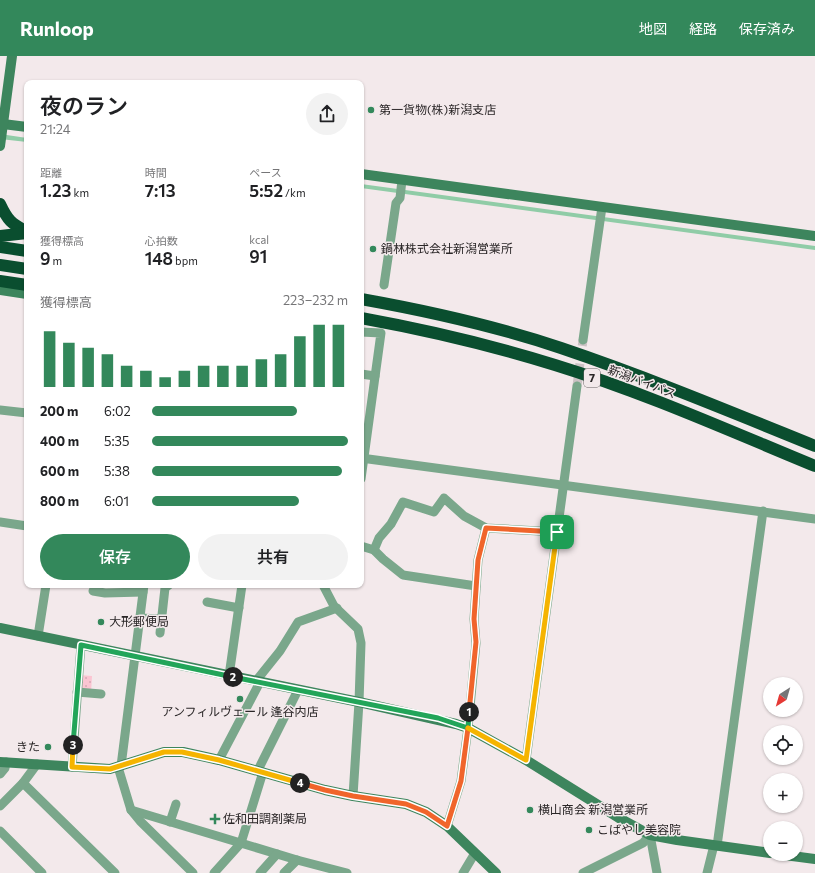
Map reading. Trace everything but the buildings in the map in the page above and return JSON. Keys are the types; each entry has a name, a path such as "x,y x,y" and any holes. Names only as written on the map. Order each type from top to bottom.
{"highway":[{"path":"0,204 7,218 14,225 24,231"},
{"path":"0,236 24,233"},
{"path":"2,248 24,251"},
{"path":"1,265 24,268"},
{"path":"0,281 24,285"},
{"path":"364,291 414,308"},
{"name":"新潟バイパス","path":"364,300 414,308 492,328 560,348 706,402 815,446"},
{"name":"新潟バイパス","path":"364,319 446,335 557,365 629,391 815,466"}],"street":[{"path":"0,146 2,121 12,56"},
{"path":"2,121 24,127"},
{"path":"364,174 815,236"},
{"path":"384,285 396,203 400,198 402,180"},
{"path":"583,340 602,207"},
{"path":"0,290 24,294"},
{"path":"364,332 381,333 364,451"},
{"path":"364,374 374,376"},
{"path":"526,760 578,386"},
{"path":"0,410 24,413"},
{"path":"364,458 815,519"},
{"path":"374,550 379,538 391,524 403,502 434,512 444,498 464,516 486,528 557,532"},
{"path":"707,873 715,846 763,511"},
{"path":"0,522 24,526"},
{"path":"447,826 461,781 468,728 476,642 474,619 478,560 486,528"},
{"path":"364,547 374,550 403,575 476,586"},
{"path":"38,636 46,588"},
{"path":"160,633 165,588"},
{"path":"229,676 242,588"},
{"path":"324,588 337,608 358,629 361,643 353,796"},
{"path":"93,591 105,593 143,589 120,767 131,810 140,821 193,873"},
{"path":"207,602 239,608"},
{"path":"219,760 258,682 298,622 337,608"},
{"path":"139,618 162,619"},
{"path":"0,628 438,718 468,728 526,760 619,818 650,835 763,852"},
{"path":"72,767 81,645"},
{"path":"214,873 241,843 260,771 298,690"},
{"path":"77,692 101,694"},
{"path":"0,774 5,768 3,762 110,769 164,752 182,752 219,760 325,790 406,804 426,812 447,826 496,873"},
{"path":"0,806 23,783 38,764"},
{"path":"23,783 115,873"},
{"path":"170,822 176,804"},
{"path":"131,810 296,860 347,873"},
{"path":"0,831 42,873"},
{"path":"583,873 643,843 650,835"},
{"path":"650,835 657,873"},
{"path":"463,873 475,853"},
{"path":"260,873 278,854"},
{"path":"803,857 815,859"},
{"path":"284,873 296,860"}],"shaded area":[{"path":"0,134 24,138 24,142 0,139"},
{"path":"364,184 815,246 815,250 364,188"},
{"path":"79,675 92,676 91,693 78,692"}],"tunnel":[{"path":"577,386 583,340"}],"place":[{"name":"第一貨物(株)新潟支店","path":"371,110"},
{"name":"鍋林株式会社新潟営業所","path":"373,249"},
{"name":"大形郵便局","path":"101,622"},
{"name":"アンフィルヴェール 逢谷内店","path":"240,699"},
{"name":"きた","path":"48,747"},
{"name":"横山商会 新潟営業所","path":"530,810"},
{"name":"佐和田調剤薬局","path":"215,819"},
{"name":"こばやし美容院","path":"589,830"}],"route":[{"path":"557,532 486,528 478,560 474,619 476,642 468,728 438,718 81,645 72,767 110,769 164,752 182,752 258,770 325,790 406,804 426,812 447,826 461,781 468,728 526,760 557,532"}]}
